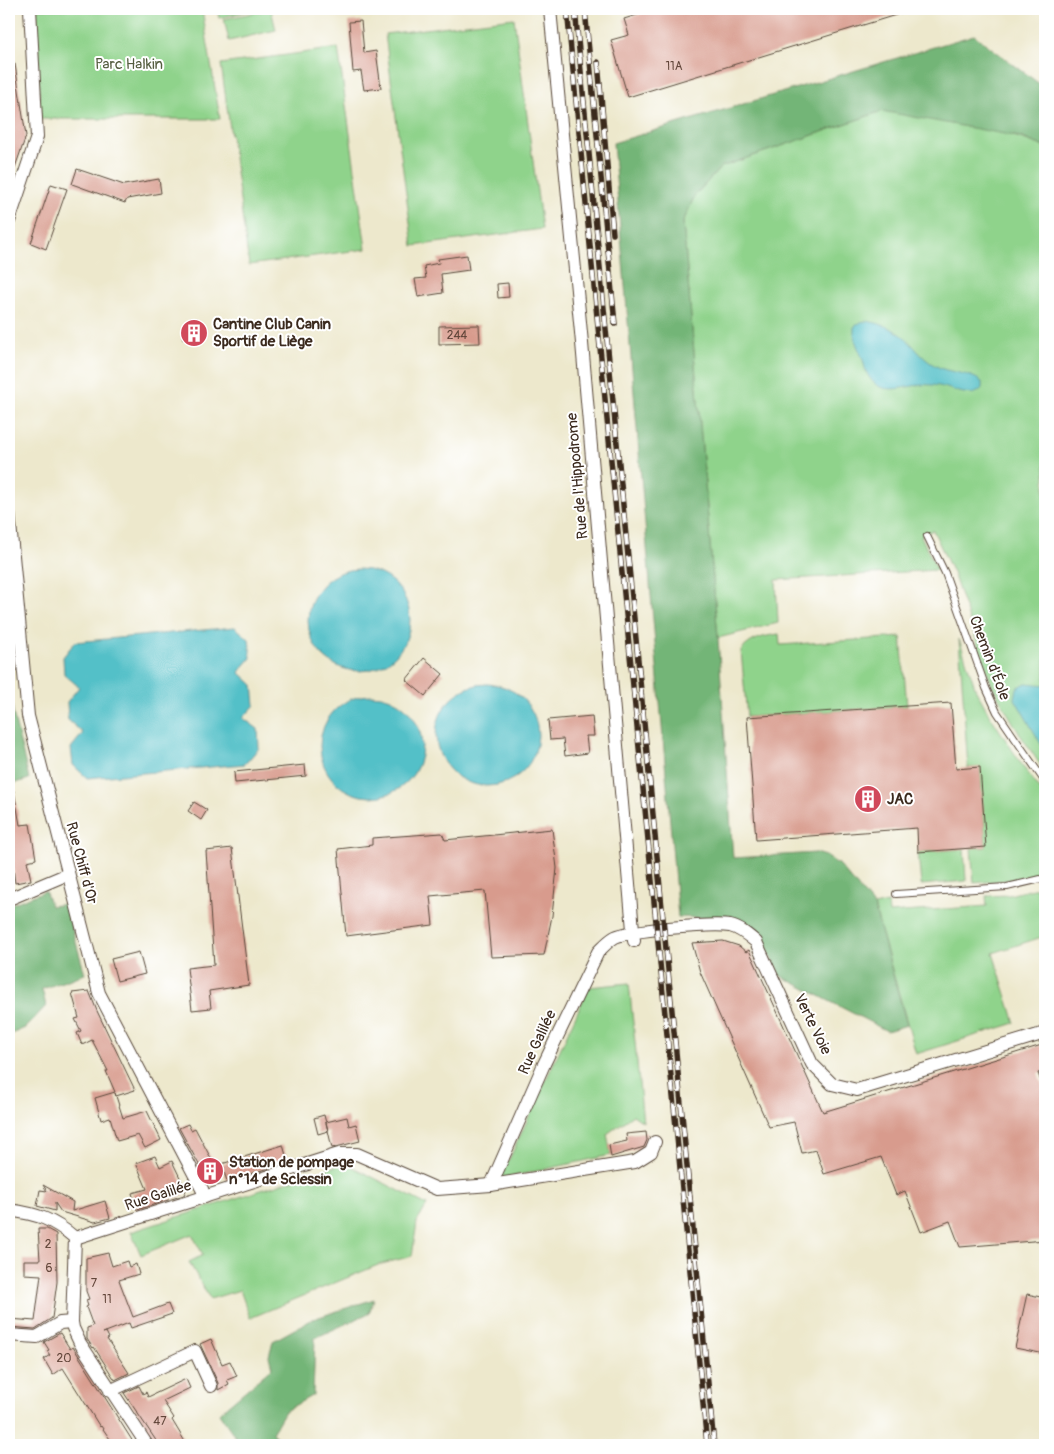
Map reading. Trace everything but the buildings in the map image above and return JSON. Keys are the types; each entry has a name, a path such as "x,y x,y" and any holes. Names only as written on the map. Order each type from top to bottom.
{"street":[{"path":"9,221 37,137 30,9"},
{"name":"Rue de l'Hippodrome","path":"550,9 582,343 634,936"},
{"name":"Rue Chiff d'Or","path":"9,514 28,716 99,993 205,1197"},
{"path":"9,898 68,874"},
{"name":"Verte Voie","path":"634,936 705,926 730,926 744,933 756,942 812,1064 832,1084 857,1090 1045,1033"},
{"name":"Rue Galilée","path":"491,1185 544,1064 598,952 616,937 634,936"},
{"name":"Rue Galilée","path":"75,1238 339,1154 357,1154 437,1189 491,1185 635,1162 651,1152 655,1142"},
{"path":"9,1210 36,1214 62,1227 75,1238 72,1322 80,1343 146,1445"},
{"path":"9,1335 37,1337 60,1323 72,1322"},
{"path":"110,1391 195,1351 211,1386"}],"lane":[{"name":"Chemin d'Éole","path":"927,536 945,573 986,688 997,712 1045,782"},
{"path":"896,894 1007,887 1045,878"}],"green space":[{"name":"Parc Halkin","path":"37,9 202,9 220,119 40,119"},
{"path":"217,9 257,9 219,18"},
{"path":"271,9 276,30 229,41 224,19"},
{"path":"514,18 542,229 413,246 385,34"},
{"path":"974,35 1045,88 1045,147 1020,137 882,111 721,167 695,195 683,222 718,638 733,858 816,853 826,856 838,864 874,906 907,1025 887,1031 779,975 762,939 747,924 732,919 678,917 613,143"},
{"path":"338,48 366,249 249,265 221,64"},
{"path":"882,111 985,128 1045,147 1045,772 1019,733 992,686 953,573 933,530 921,536 937,570 776,580 778,623 718,638 683,222 695,195 721,167"},
{"path":"779,634 780,645 901,637 907,706 747,717 741,651 758,639"},
{"path":"959,639 976,690 989,714 1024,768 1045,796 1045,871 1037,874 1010,880 974,883 971,848 986,847 980,768 968,768"},
{"path":"9,671 13,713 29,779 9,785"},
{"path":"964,849 966,881 921,885 918,852"},
{"path":"1045,886 1045,936 993,953 1015,1023 916,1054 874,906 888,903 889,913 987,906 986,896 1009,895"},
{"path":"45,891 51,906 65,904 85,974 42,989 46,1006 25,1028 9,1035 9,905"},
{"path":"629,983 643,1122 633,1115 607,1134 611,1155 500,1179 589,987"},
{"path":"345,1163 427,1205 417,1222 412,1256 378,1265 250,1318 240,1290 210,1299 189,1262 203,1255 192,1234 141,1255 131,1232"},
{"path":"374,1299 369,1313 315,1338 313,1395 285,1411 272,1433 285,1445 241,1445 219,1413 272,1368 269,1356 273,1341 313,1319"}],"water":[{"path":"866,321 881,325 903,336 929,362 940,368 977,378 982,382 982,388 978,392 968,394 932,385 890,389 877,385 866,371 854,336 854,327"},
{"path":"359,569 378,573 395,584 406,601 410,620 406,639 395,656 378,667 359,671 340,667 323,656 312,639 308,620 312,601 323,584 340,573"},
{"path":"235,627 249,639 251,658 239,672 253,685 255,705 243,718 258,729 259,748 245,764 87,778 73,765 71,748 83,733 68,720 67,702 79,687 64,674 63,657 75,642"},
{"path":"1026,683 1045,685 1045,751 1015,699 1017,688"},
{"path":"487,684 506,688 523,699 534,716 538,735 534,754 523,771 506,782 487,786 468,782 451,771 440,754 436,735 440,716 451,699 468,688"},
{"path":"371,695 390,699 407,710 418,727 422,746 418,765 407,782 390,793 371,797 352,793 335,782 324,765 320,746 324,727 335,710 352,699"}],"railway":[{"path":"567,9 707,1445"},
{"path":"575,9 714,1445"},
{"path":"585,9 615,324"},
{"path":"598,62 613,234"}],"place":[{"name":"Cantine Club Canin Sportif de Liège","path":"194,333"},
{"name":"JAC","path":"868,799"},
{"name":"Station de pompage n°14 de Sclessin","path":"210,1171"}]}
